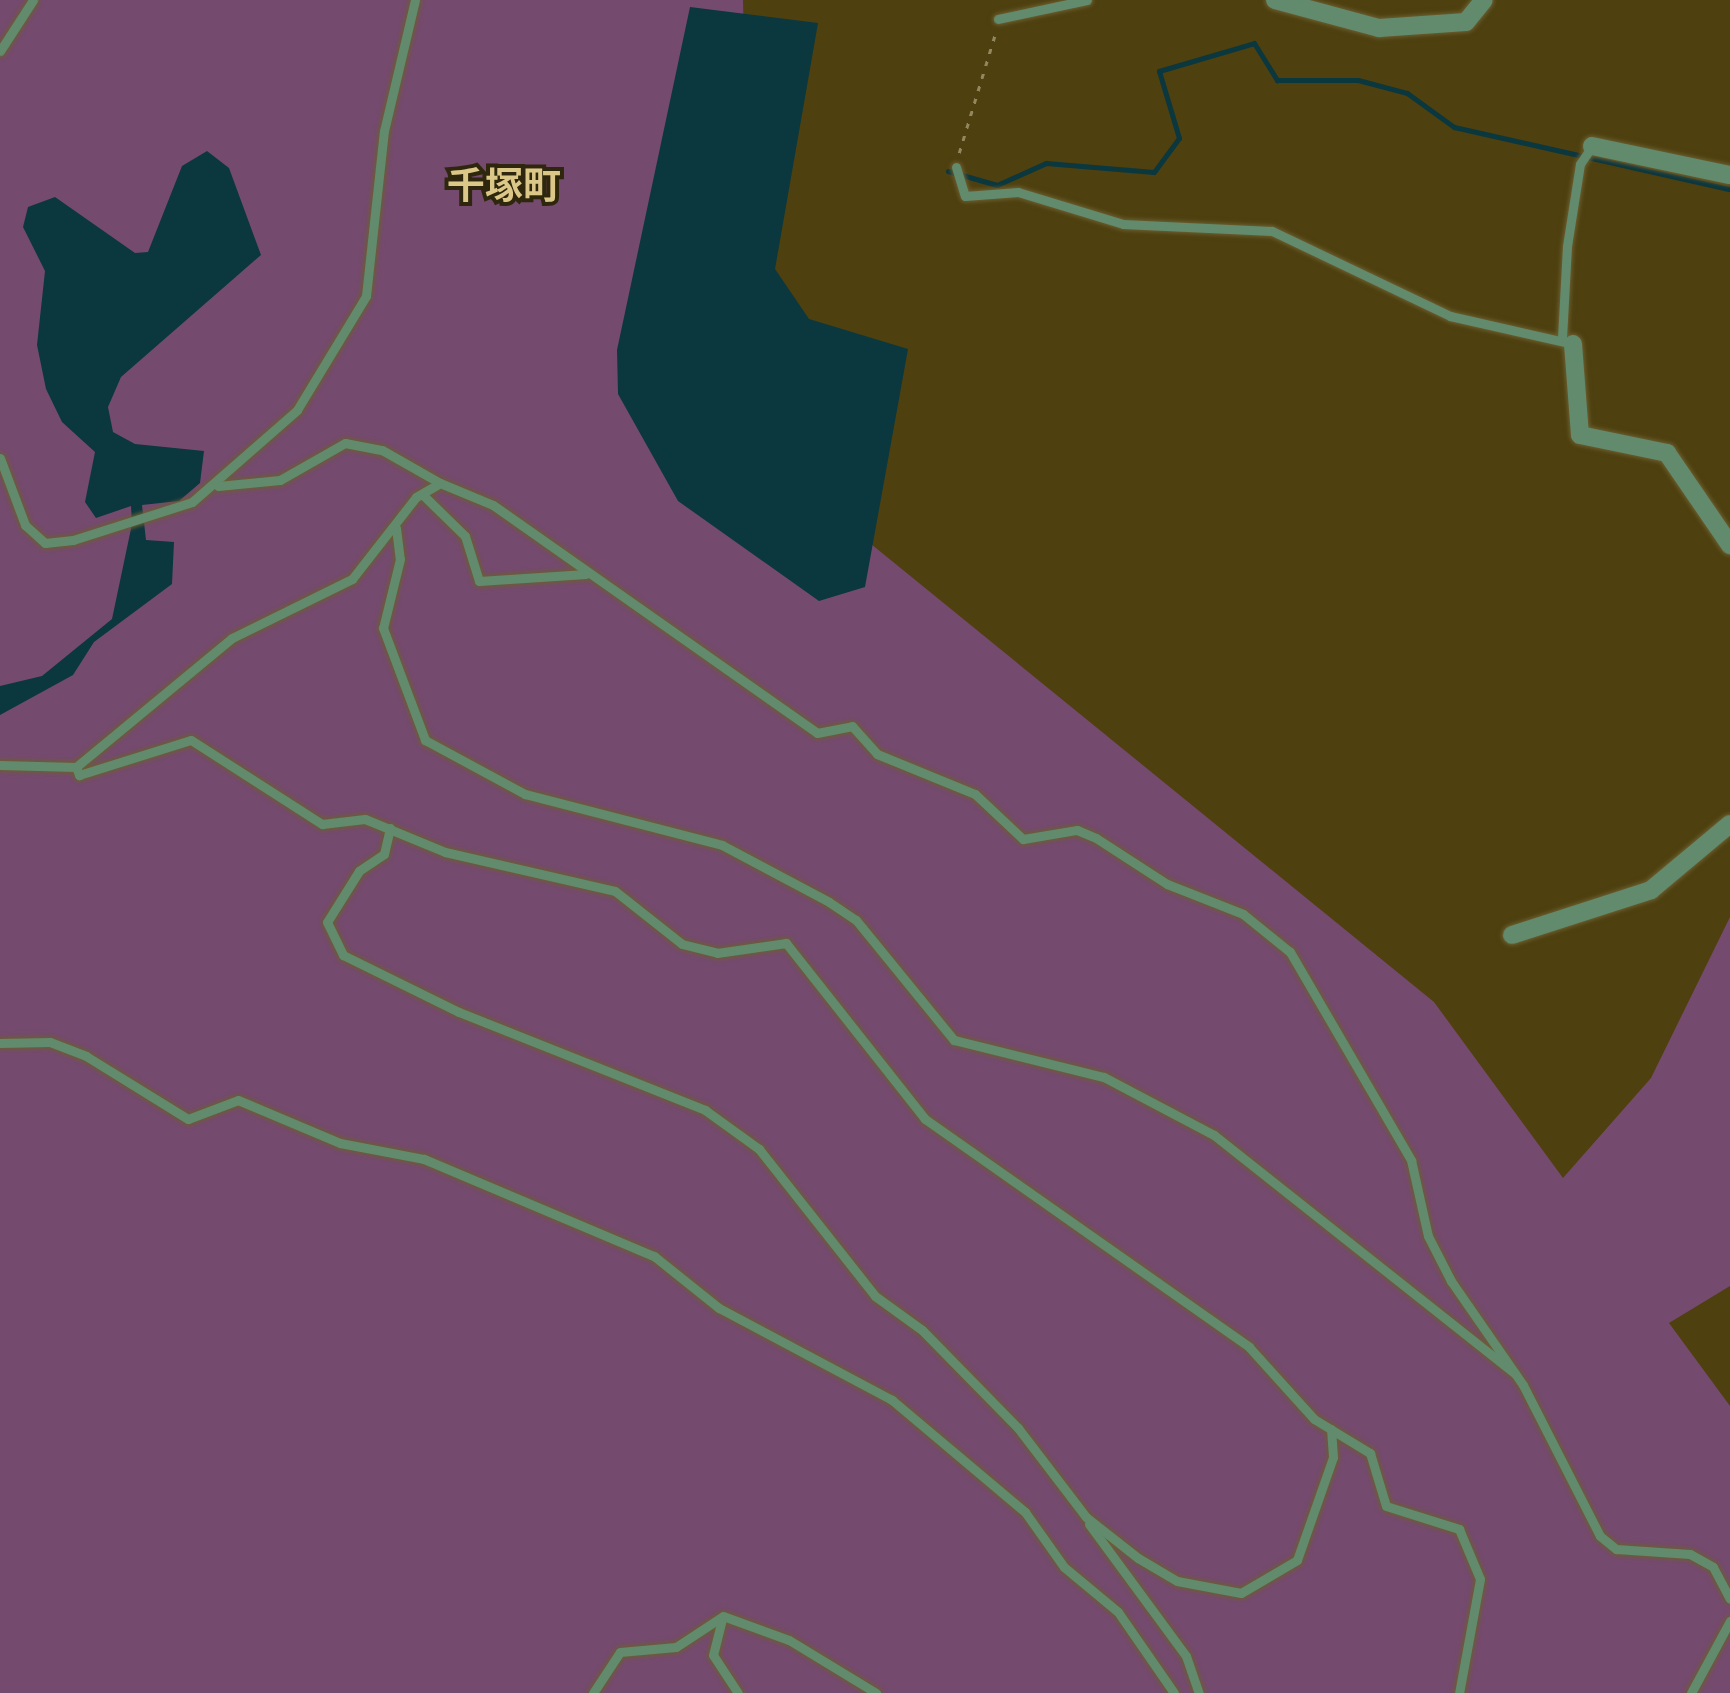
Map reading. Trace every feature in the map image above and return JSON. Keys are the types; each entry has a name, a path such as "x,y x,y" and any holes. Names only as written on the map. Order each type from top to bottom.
{"street":[{"path":"1275,0 1379,28 1466,22 1484,0"},
{"path":"1592,146 1730,176"},
{"path":"1567,341 1580,435 1666,453 1730,545"},
{"path":"1512,935 1651,890 1730,824"}],"lane":[{"path":"0,51 32,0"},
{"path":"0,458 25,526 46,543 168,514 210,487 297,410 366,296 384,132 415,0"},
{"path":"998,19 1087,0"},
{"path":"956,167 955,181 966,196 1018,192 1124,224 1272,231 1450,316 1567,341 1570,230 1592,146"},
{"path":"210,487 280,480 345,443 382,450 440,483 492,505 816,733 852,726 877,754 974,794 1023,839 1076,830 1258,924 1290,952 1340,1029 1411,1160 1428,1236 1451,1281 1518,1377 1600,1536 1616,1550 1690,1554 1713,1567 1730,1599"},
{"path":"0,765 76,767 232,638 352,579 422,494 440,483"},
{"path":"422,494 466,536 479,581 586,574"},
{"path":"396,528 400,559 383,628 425,740 524,794 722,845 829,902 856,920 954,1040 1104,1078 1214,1135 1518,1377"},
{"path":"76,767 79,775 191,740 302,815 390,828 445,852 614,891 682,944 717,952 786,944 925,1118 1249,1348 1331,1429 1370,1453 1386,1506 1459,1529 1474,1553 1480,1579 1460,1693"},
{"path":"390,828 384,854 359,871 328,922 344,955 458,1012 705,1110 759,1148 875,1296 1018,1428 1186,1656 1200,1693"},
{"path":"0,1043 68,1049 188,1118 238,1100 340,1143 424,1159 654,1256 719,1308 892,1400 1024,1512 1064,1567 1118,1612 1174,1693"},
{"path":"1086,1517 1178,1581 1241,1594 1297,1560 1334,1457 1331,1429"},
{"path":"592,1693 620,1652 676,1647 722,1616"},
{"path":"722,1616 712,1655 738,1693"},
{"path":"722,1616 789,1640 876,1693"},
{"path":"1691,1693 1730,1620"}],"path":[{"path":"956,167 998,19"}],"shaded area":[{"path":"0,0 743,0 753,448 1434,1002 1563,1178 1651,1078 1730,917 1730,1286 1669,1323 1730,1406 1730,1693 0,1693"}],"water":[{"path":"690,7 818,23 775,269 809,319 908,349 865,587 819,601 678,501 618,394 617,350"},
{"path":"207,151 229,168 261,255 121,377 108,407 113,432 135,444 204,451 200,483 179,501 142,505 146,540 174,542 172,584 94,642 73,675 0,715 0,686 42,676 112,619 132,524 131,506 96,518 85,502 95,452 62,422 46,389 37,345 45,271 23,227 28,207 55,197 135,253 148,252 182,166"}],"waterway":[{"path":"948,171 997,185 1046,163 1154,172 1179,138 1159,71 1254,43 1277,80 1358,80 1407,93 1454,127 1730,189"}],"district":[{"name":"千塚町","path":"504,187"}]}
